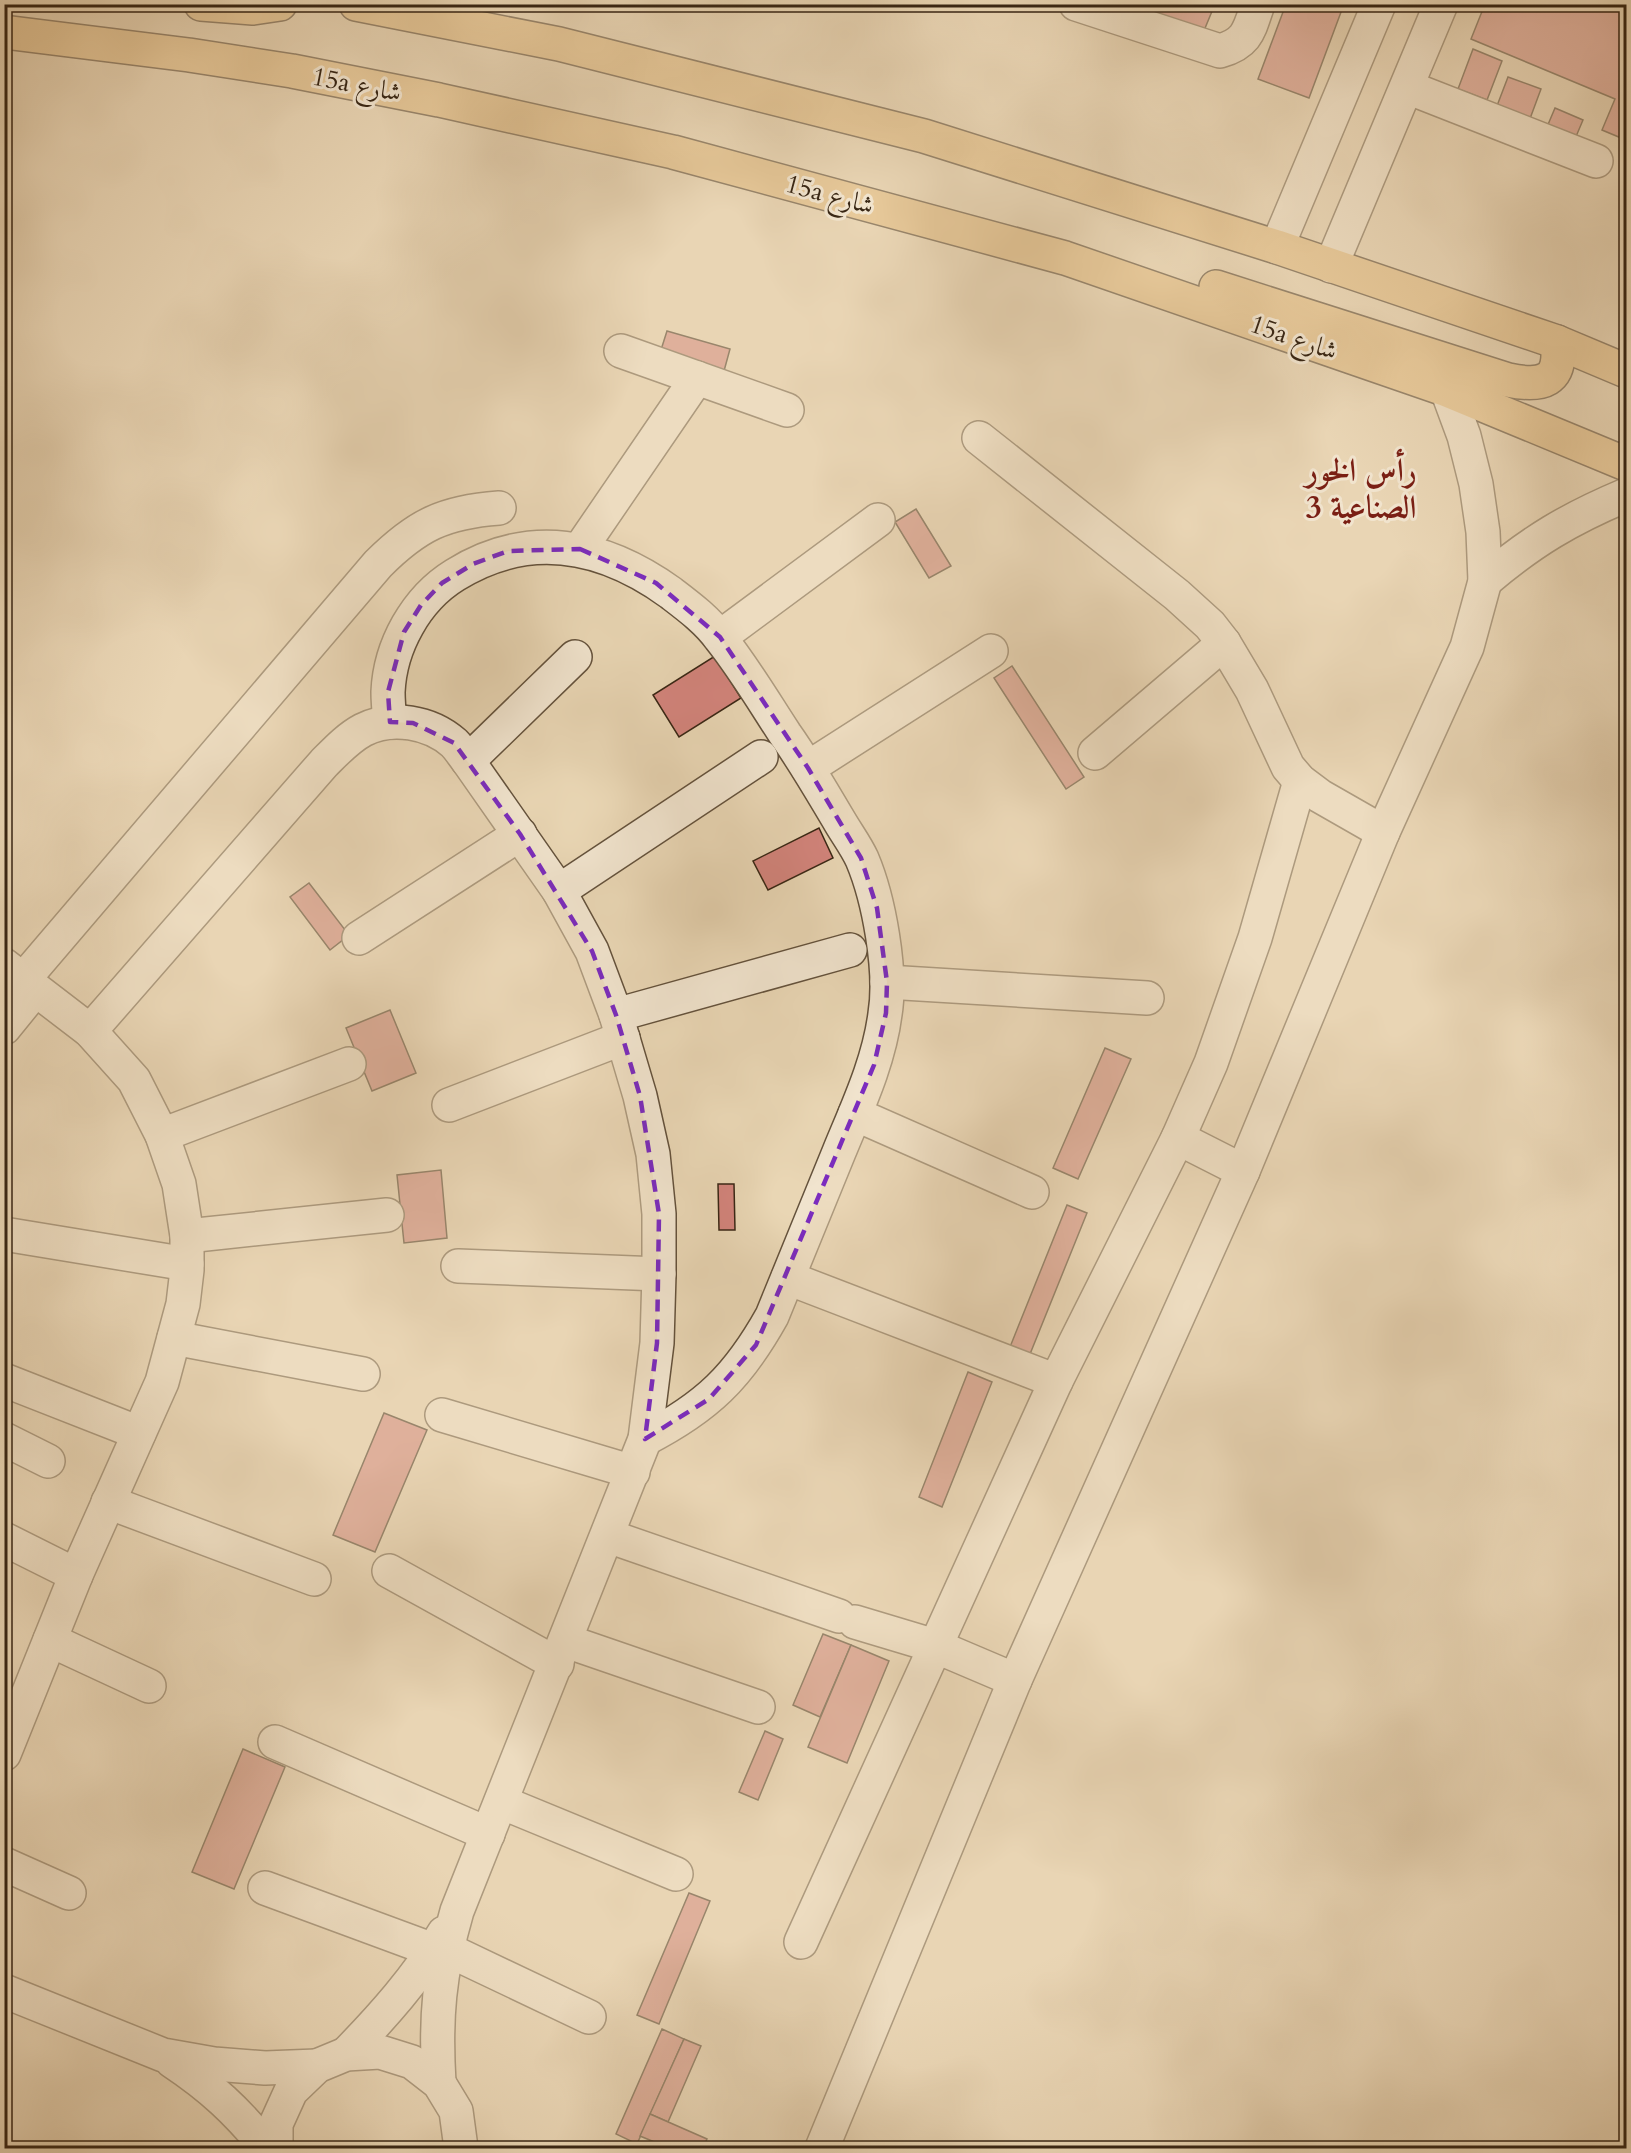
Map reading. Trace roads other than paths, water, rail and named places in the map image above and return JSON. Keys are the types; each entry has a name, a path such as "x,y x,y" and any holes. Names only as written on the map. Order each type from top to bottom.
{"main road":[{"path":"201,4 253,8 279,4"},
{"path":"356,4 559,44 924,136 1278,247 1557,342 1626,370"},
{"name":"15a شارع","path":"4,32 189,55 292,71 439,100 673,152 1065,258 1447,390 1626,464"},
{"path":"1065,258 1146,265 1497,377 1527,384 1540,383 1550,376 1557,366 1559,354 1557,342"}],"street":[{"path":"1076,4 1220,51 1234,47 1245,38 1258,4"},
{"path":"1278,247 1380,4"},
{"path":"1331,266 1441,4"},
{"path":"4,50 37,35"},
{"path":"1407,87 1596,161"},
{"path":"621,351 787,410"},
{"path":"580,549 697,378"},
{"path":"822,2148 1015,1680 1243,1171 1383,832 1467,646 1485,582 1483,532 1476,484 1464,436 1447,390"},
{"path":"979,438 1177,595 1210,625 1224,643 1262,709 1288,767 1300,781 1320,796 1383,832"},
{"path":"1485,582 1517,554 1552,530 1589,510 1626,495"},
{"path":"4,1028 21,978 397,544 419,528 445,516 471,510 499,508"},
{"path":"720,637 878,520"},
{"path":"390,722 388,692 393,661 404,632 421,605 442,583 473,564 508,551 544,546 580,549 619,564 656,583 690,607 720,637 808,768 861,858 877,908 887,982 886,1013 876,1054 855,1114 772,1316 756,1345 735,1372 709,1399 678,1422 645,1439"},
{"path":"1095,753 1224,643"},
{"path":"808,768 991,651"},
{"path":"468,761 575,657"},
{"path":"90,1031 343,744 364,729 390,722 413,723 435,730 454,743 559,891 592,951 620,1027 640,1096 652,1154 658,1214 657,1343 645,1439 633,1472 440,1949 378,2021 291,2091 276,2124 276,2148"},
{"path":"559,891 761,757"},
{"path":"801,1942 1056,1381 1178,1138 1211,1063 1255,938 1300,781"},
{"path":"359,938 520,834"},
{"path":"449,1105 620,1027 850,950"},
{"path":"8,1736 76,1575 162,1382 183,1304 187,1250 179,1184 162,1135 134,1080 90,1031 21,978"},
{"path":"887,982 1147,998"},
{"path":"162,1135 349,1064"},
{"path":"855,1114 1032,1192"},
{"path":"1178,1138 1243,1171"},
{"path":"4,1234 187,1250 387,1215"},
{"path":"458,1266 658,1274"},
{"path":"788,1278 1056,1381"},
{"path":"174,1338 363,1374"},
{"path":"4,1380 139,1433"},
{"path":"442,1415 633,1472"},
{"path":"4,1439 48,1461"},
{"path":"108,1502 314,1579"},
{"path":"608,1536 847,1619 935,1646 1015,1680"},
{"path":"4,1539 76,1575"},
{"path":"389,1571 561,1652 758,1707"},
{"path":"50,1640 149,1686"},
{"path":"275,1742 488,1834"},
{"path":"501,1802 676,1874"},
{"path":"4,1864 69,1893"},
{"path":"266,1888 440,1949 588,2017"},
{"path":"439,2083 436,2039 440,1949"},
{"path":"4,1991 163,2055 214,2064 266,2068 380,2052 412,2062 439,2083 482,2148"},
{"path":"163,2055 206,2084 244,2120 267,2148"},
{"path":"456,2111 461,2148"}],"district":[{"name":"رأس الخور الصناعية 3","path":"1361,488"}]}
